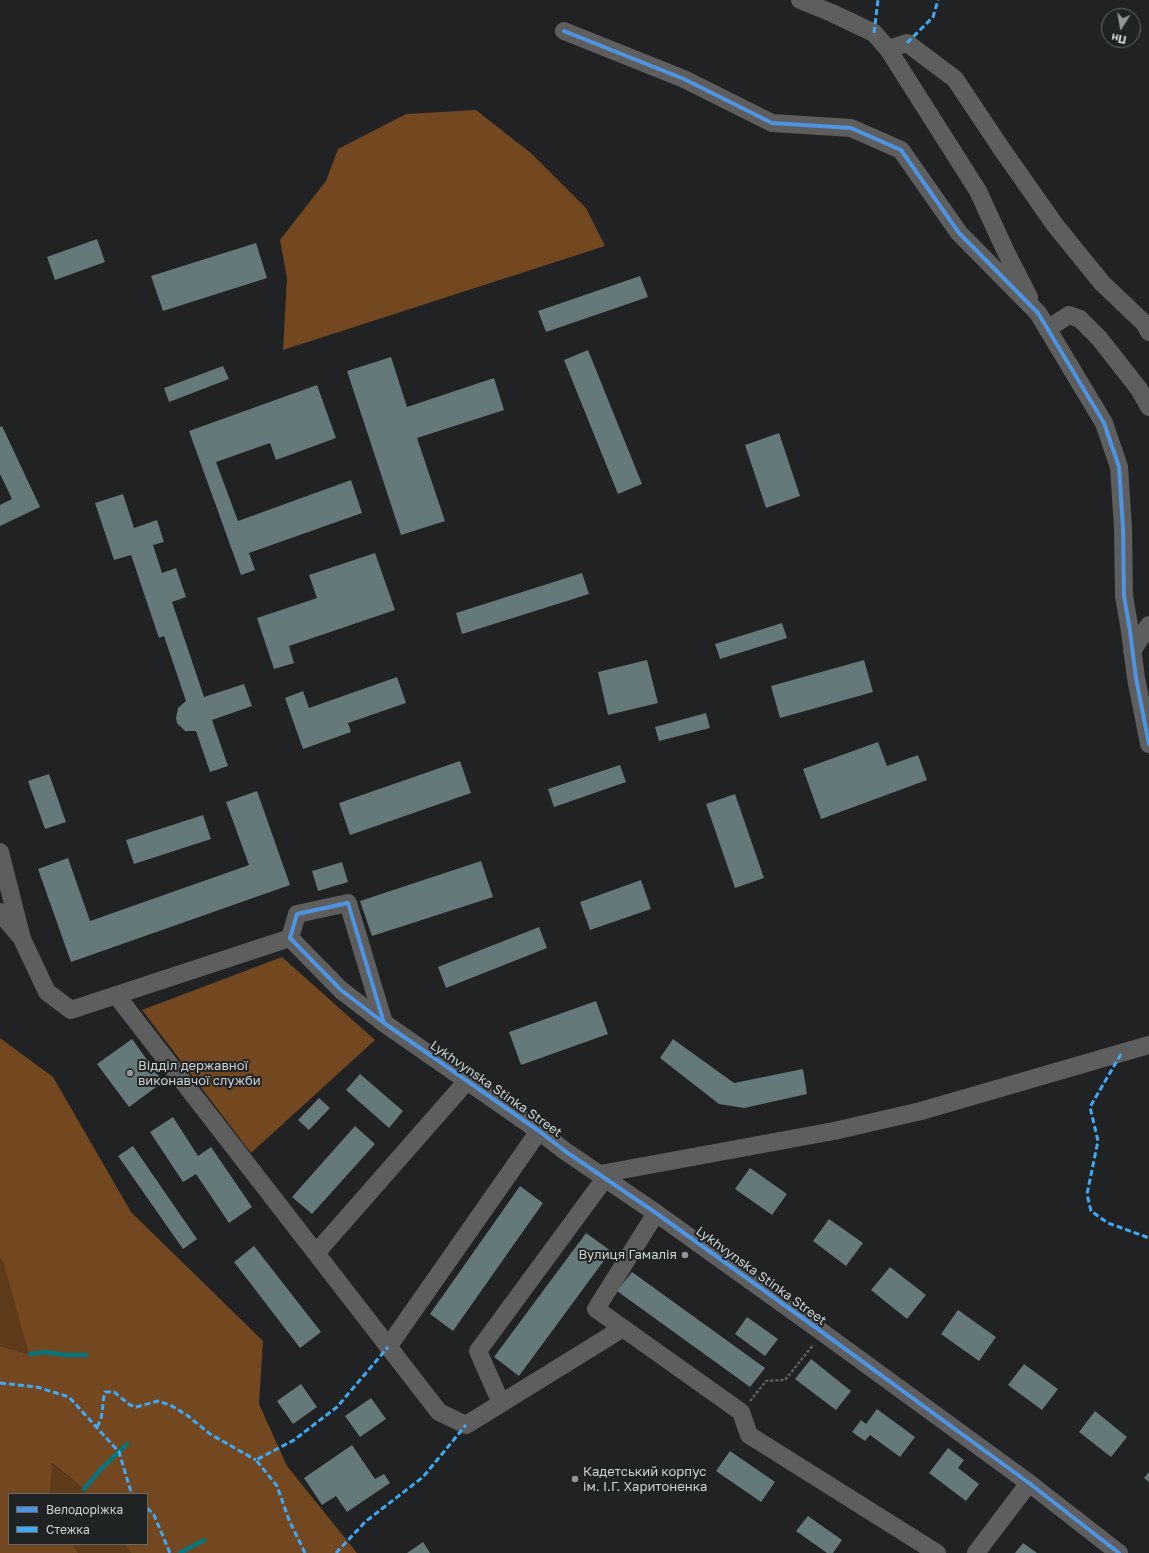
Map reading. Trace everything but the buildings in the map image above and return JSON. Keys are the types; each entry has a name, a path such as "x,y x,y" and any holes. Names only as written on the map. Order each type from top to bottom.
{"street":[{"path":"800,0 874,33 888,49 978,191 1006,252 1038,313 1104,423 1119,467 1123,528 1124,596 1136,678 1149,744"},
{"path":"564,31 684,79 772,123 851,128 901,150 959,233 1038,313"},
{"path":"888,49 907,43 956,78 1001,148 1055,225 1102,283 1144,323 1149,332"},
{"path":"1047,329 1069,315 1080,319 1099,338 1139,389 1149,407"},
{"path":"1132,650 1149,625"},
{"path":"0,852 22,939 47,992 71,1010 290,938 297,914 348,904 384,1023"},
{"path":"0,912 22,939"},
{"name":"Lykhvynska Stinka Street","path":"290,938 341,990 384,1023 539,1131 565,1151 656,1213 1029,1483 1100,1547 1120,1553"},
{"path":"116,995 439,1412 466,1425 622,1328"},
{"path":"502,1403 478,1351 603,1176 921,1111 1149,1045"},
{"path":"316,1253 467,1081"},
{"path":"388,1347 539,1131"},
{"path":"656,1213 596,1308 741,1412 749,1435 937,1553"},
{"path":"976,1553 1029,1483"}],"path":[{"path":"741,1412 766,1381 785,1380 822,1332"}],"shaded area":[{"path":"476,110 532,154 586,208 605,246 283,350 287,278 280,240 326,181 338,149 406,114"},
{"path":"282,957 375,1040 251,1153 142,1010"},
{"path":"0,1038 53,1077 131,1212 263,1341 259,1404 287,1466 357,1553 131,1553 125,1545 148,1545 148,1493 86,1493 84,1489 52,1463 50,1493 8,1493 8,1545 74,1545 78,1553 0,1553 0,1346 29,1354 3,1262 0,1258"},
{"path":"0,1258 3,1262 30,1354 0,1346"},
{"path":"51,1463 84,1489 86,1493 50,1493"},
{"path":"74,1545 125,1545 131,1553 78,1553"}],"waterway":[{"path":"30,1354 45,1352 66,1355 86,1355"},
{"path":"84,1489 101,1469 127,1444"},
{"path":"180,1553 204,1540"}],"marked path":[{"path":"874,33 878,0"},
{"path":"907,43 933,17 938,0"},
{"path":"1121,1054 1090,1107 1098,1141 1087,1194 1091,1211 1108,1223 1149,1238"},
{"path":"305,1553 289,1520 277,1486 256,1460 294,1440 337,1407 388,1347"},
{"path":"0,1383 37,1387 69,1397 119,1452 132,1493"},
{"path":"97,1427 101,1418 105,1392 114,1392 130,1405 136,1407 158,1401 172,1406 188,1416 210,1434 256,1460"},
{"path":"336,1553 365,1522 423,1477 466,1425"},
{"path":"148,1509 154,1515 170,1553"}],"cycle path":[{"path":"564,31 684,79 772,123 851,128 901,150 959,233 1038,313 1104,423 1119,467 1123,528 1124,596 1136,678 1149,744"},
{"path":"384,1023 341,990 290,938 297,914 348,903 384,1023 539,1131 565,1151 656,1213 822,1332 1029,1483 1119,1553"}],"place":[{"name":"Відділ державної виконавчої служби","path":"130,1073"},
{"name":"Вулиця Гамалія","path":"685,1255"},
{"name":"Кадетський корпус ім. І.Г. Харитоненка","path":"575,1479"}]}
